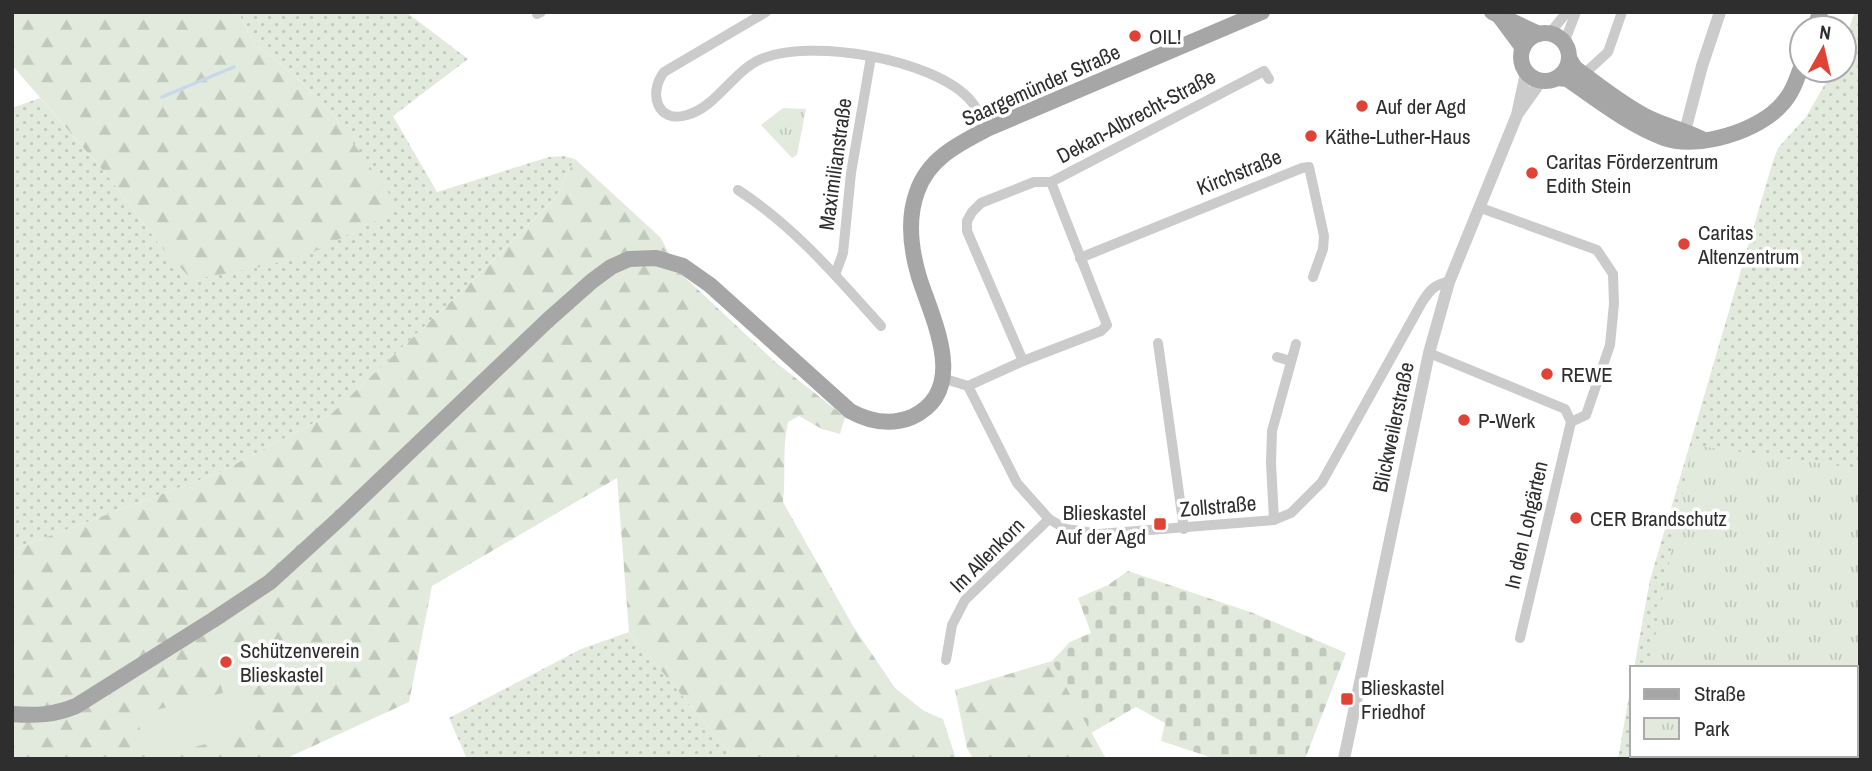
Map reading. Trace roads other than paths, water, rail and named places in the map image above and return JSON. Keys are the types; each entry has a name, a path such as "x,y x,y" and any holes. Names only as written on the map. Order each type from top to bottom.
{"main road":[{"name":"Saargemünder Straße","path":"943,378 942,350 912,247 912,208 917,191 934,163 959,144 987,129 1262,12"},
{"path":"1496,15 1544,34 1566,51 1575,68 1584,75 1643,115 1684,136"},
{"path":"1496,15 1523,48"},
{"path":"1544,34 1532,37 1523,48 1521,61 1533,77 1567,79 1633,123 1665,138 1718,138 1745,129 1777,110 1795,84"},
{"path":"1558,78 1567,66 1566,51"},
{"path":"12,714 47,715 76,706 270,582 548,320 592,281 611,267 629,260 656,258 683,266 710,285 850,411 869,420 889,423 913,416 932,400 943,378"}],"street":[{"path":"766,12 664,72 655,87 658,106 667,114 676,117 688,115 698,110 757,61 783,52 817,50 871,57 920,70 955,88 970,100 987,129"},
{"path":"1544,34 1567,12"},
{"path":"1566,51 1576,12"},
{"path":"1584,75 1609,49 1622,12"},
{"path":"1684,136 1702,66 1720,12"},
{"name":"Maximilianstraße","path":"835,275 843,253 849,185 871,57"},
{"name":"Dekan-Albrecht-Straße","path":"1023,362 967,231 967,221 972,212 981,203 1034,182 1051,182 1264,71 1269,79"},
{"name":"Blickweilerstraße","path":"1344,759 1429,352 1450,282 1533,77"},
{"name":"Kirchstraße","path":"1080,258 1309,167 1324,236 1323,249 1313,277"},
{"path":"943,378 968,386 1101,331 1107,325 1051,182"},
{"name":"Maximilianstraße","path":"738,190 782,222 881,326"},
{"name":"In den Lohgärten","path":"1481,208 1590,247 1600,252 1614,274 1610,345 1586,415 1571,422 1520,638"},
{"name":"Zollstraße","path":"968,386 1017,483 1049,519 1066,529 1082,533 1184,529 1274,520 1282,518 1299,506 1322,482 1421,304 1430,290 1439,283 1450,282"},
{"path":"1158,343 1184,529"},
{"path":"1274,520 1272,431 1296,344"},
{"path":"1429,352 1565,409 1571,422"},
{"path":"1277,357 1291,361"},
{"name":"Im Allenkorn","path":"946,660 952,625 965,600 1049,519"}],"waterway":[{"path":"162,97 234,67"}],"place":[{"name":"OIL!","path":"1135,36"},
{"name":"Auf der Agd","path":"1362,106"},
{"name":"Käthe-Luther-Haus","path":"1311,136"},
{"name":"Caritas Förderzentrum Edith Stein","path":"1532,173"},
{"name":"Caritas Altenzentrum","path":"1684,244"},
{"name":"REWE","path":"1547,374"},
{"name":"P-Werk","path":"1464,420"},
{"name":"CER Brandschutz","path":"1576,518"},
{"name":"Blieskastel Auf der Agd","path":"1160,524"},
{"name":"Schützenverein Blieskastel","path":"226,662"},
{"name":"Blieskastel Friedhof","path":"1347,699"}]}
